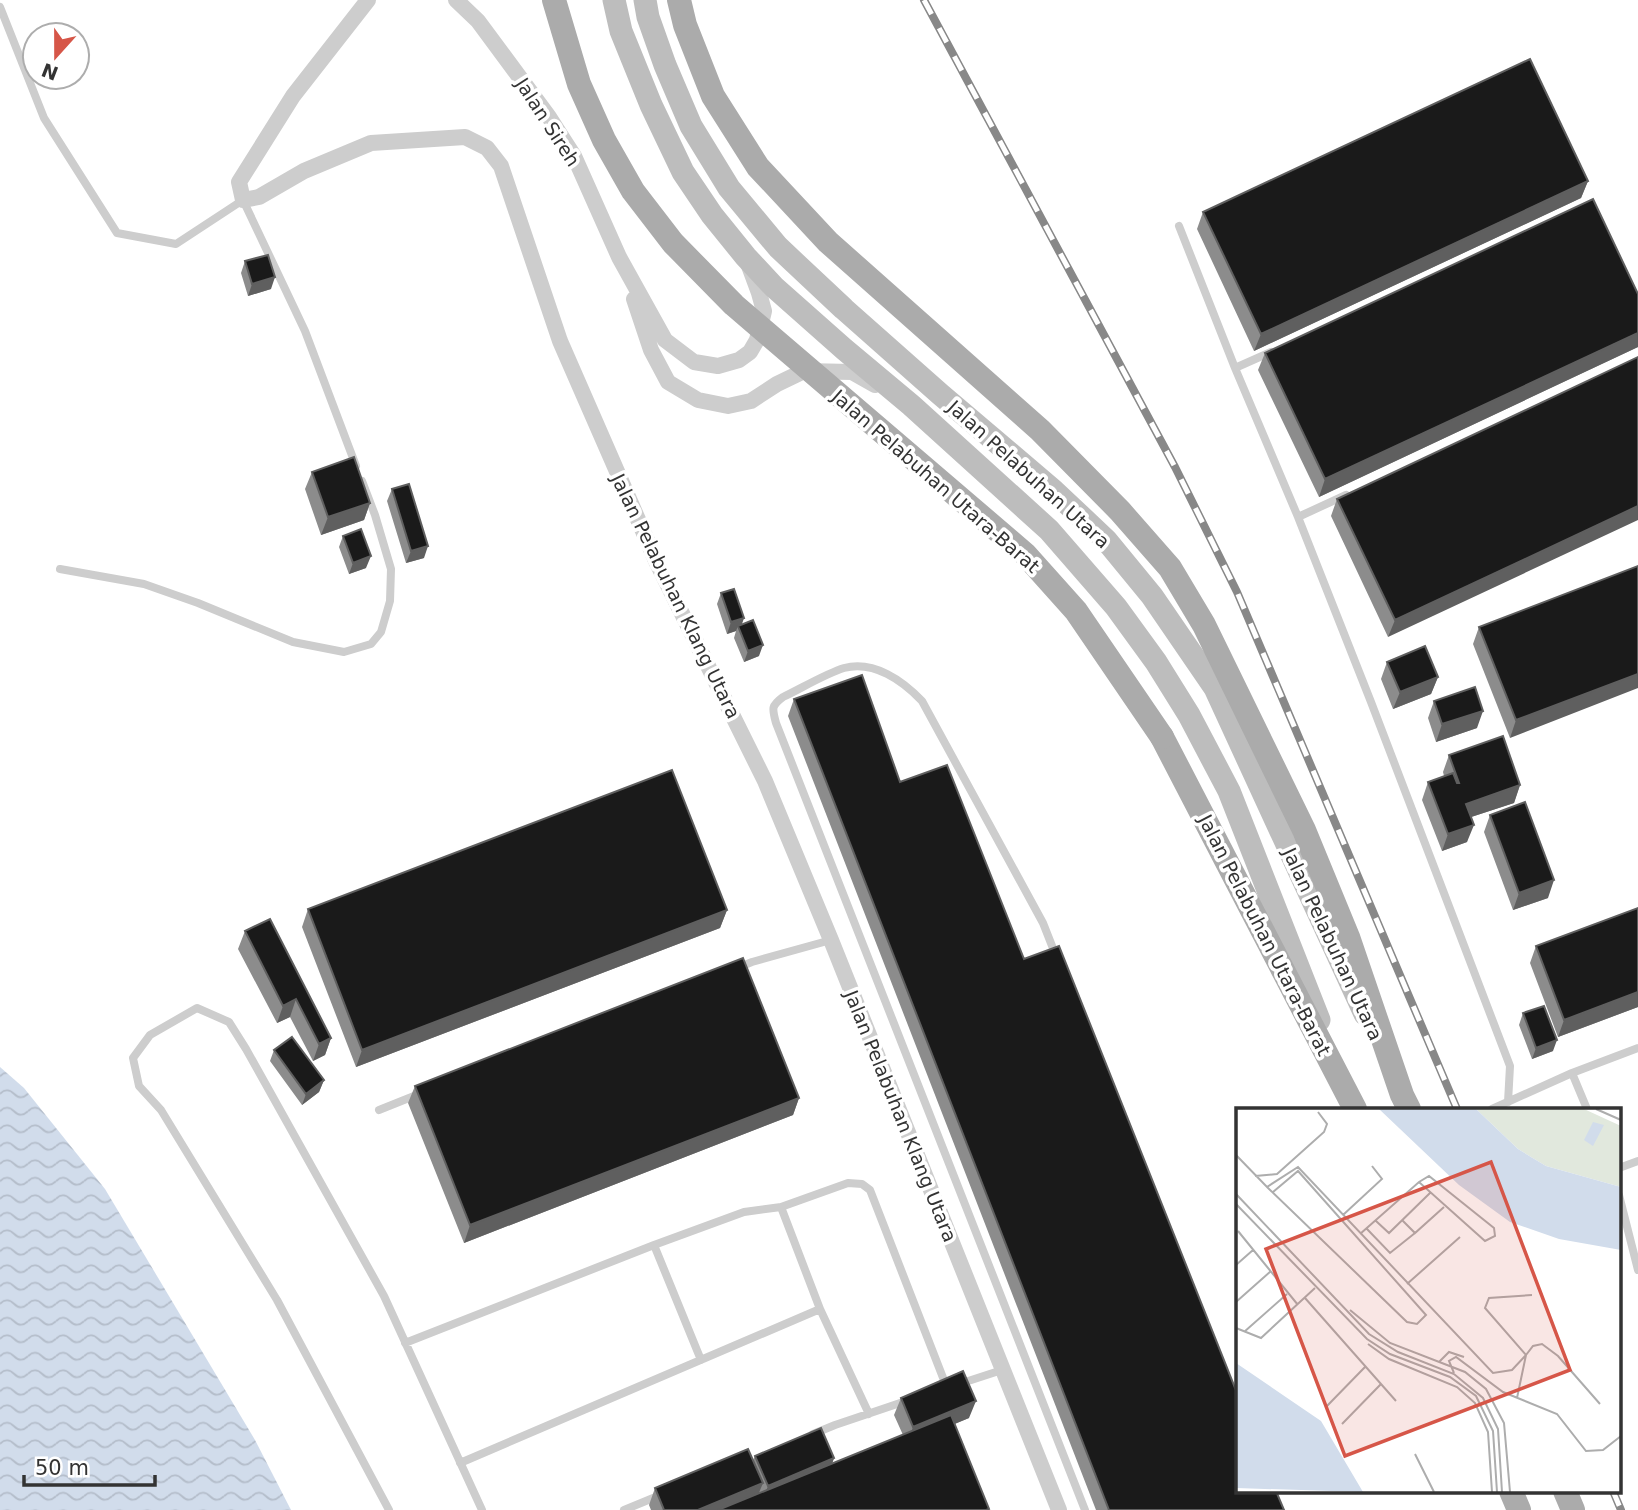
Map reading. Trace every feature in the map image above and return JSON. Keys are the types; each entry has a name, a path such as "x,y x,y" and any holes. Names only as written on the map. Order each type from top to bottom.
{"main road":[{"name":"Jalan Pelabuhan Utara-Barat","path":"554,0 579,84 604,140 633,191 673,243 734,305 1025,554 1076,611 1162,737 1353,1105"},
{"name":"Jalan Pelabuhan Utara","path":"614,0 621,31 651,105 683,172 712,215 746,257 774,287 911,405 1049,530 1116,607 1156,662 1189,715 1229,791 1353,1105"},
{"name":"Jalan Pelabuhan Utara","path":"645,0 660,53 691,126 729,188 778,247 940,394 1054,491 1106,540 1152,596 1215,688 1406,1102"},
{"path":"679,0 685,25 713,96 758,167 828,242 1040,430 1121,511 1170,568 1204,625 1309,842 1348,937 1406,1102"},
{"path":"1511,1492 1519,1510"},
{"path":"1565,1492 1573,1510"}],"street":[{"path":"243,201 239,182 245,172 293,96 368,0"},
{"name":"Jalan Sireh","path":"456,0 478,21 556,127 574,156 619,257"},
{"name":"Jalan Pelabuhan Klang Utara","path":"243,201 259,197 304,172 371,143 465,137 487,148 500,166 565,354 657,563 765,780 1059,1510"},
{"path":"619,257 665,340 694,362 718,366 750,352 757,340 764,311 746,257"},
{"path":"619,257 651,350 668,382 698,400 728,406 751,401 804,371 852,372 911,405"}],"lane":[{"path":"0,7 44,118 117,233 176,244 243,201 305,331 375,515 391,569 390,601 381,632 371,644 344,652 293,642 144,584 60,569"},
{"path":"1180,226 1371,702 1510,1066 1508,1102"},
{"path":"1236,368 1274,350"},
{"path":"1298,517 1349,494"},
{"path":"1059,961 1043,923 922,701 911,689 894,677 858,666 842,668 775,703 772,710 776,723 1085,1510"},
{"path":"726,972 831,940"},
{"path":"389,1510 277,1300 161,1110 139,1086 133,1058 150,1035 197,1007 229,1022 246,1049 384,1296 482,1510"},
{"path":"1494,1108 1572,1073 1638,1048"},
{"path":"1572,1073 1587,1108"},
{"path":"379,1110 430,1090"},
{"path":"1620,1168 1638,1161"},
{"path":"405,1343 744,1212 781,1207 848,1183 862,1184 870,1190 947,1388"},
{"path":"1620,1199 1638,1270"},
{"path":"781,1207 820,1309 869,1413"},
{"path":"654,1245 701,1360"},
{"path":"460,1462 820,1309"},
{"path":"934,1392 1002,1370"},
{"path":"810,1435 921,1397"},
{"path":"624,1510 661,1495"}],"water":[{"path":"0,1067 24,1088 105,1189 255,1440 291,1510 0,1510"}],"building":[{"path":"1530,59 1588,181 1261,334 1203,212"},
{"path":"1593,199 1638,294 1638,333 1325,479 1265,353"},
{"path":"268,255 275,277 252,284 245,261"},
{"path":"1638,357 1638,506 1395,620 1337,499"},
{"path":"354,457 370,503 328,517 312,472"},
{"path":"409,484 428,546 411,551 392,489"},
{"path":"361,529 371,556 353,563 343,536"},
{"path":"1638,566 1638,674 1516,720 1479,627"},
{"path":"734,589 744,618 731,622 721,593"},
{"path":"753,620 763,645 748,651 738,626"},
{"path":"1425,646 1438,677 1400,692 1387,662"},
{"path":"862,675 900,782 947,765 1024,959 1059,946 1236,1390 1236,1492 1276,1492 1284,1510 1109,1510 794,699"},
{"path":"1475,687 1483,711 1442,724 1434,701"},
{"path":"1503,736 1520,785 1466,804 1474,825 1448,834 1428,782 1453,773 1459,783 1449,755"},
{"path":"672,770 727,910 362,1050 308,909"},
{"path":"1525,802 1554,880 1519,893 1490,815"},
{"path":"1638,908 1638,992 1564,1020 1536,946"},
{"path":"270,919 331,1038 319,1044 296,999 283,1006 245,931"},
{"path":"743,958 799,1098 470,1225 415,1086"},
{"path":"1544,1006 1557,1040 1536,1048 1523,1013"},
{"path":"292,1037 324,1080 306,1094 274,1050"},
{"path":"963,1371 976,1401 913,1427 901,1398"},
{"path":"951,1415 989,1509 718,1510"},
{"path":"821,1428 834,1458 768,1486 755,1456"},
{"path":"748,1449 763,1483 698,1510 664,1510 655,1488"}],"railway":[{"path":"924,0 1175,467 1237,592 1457,1108"},
{"path":"1613,1492 1621,1510"}]}
